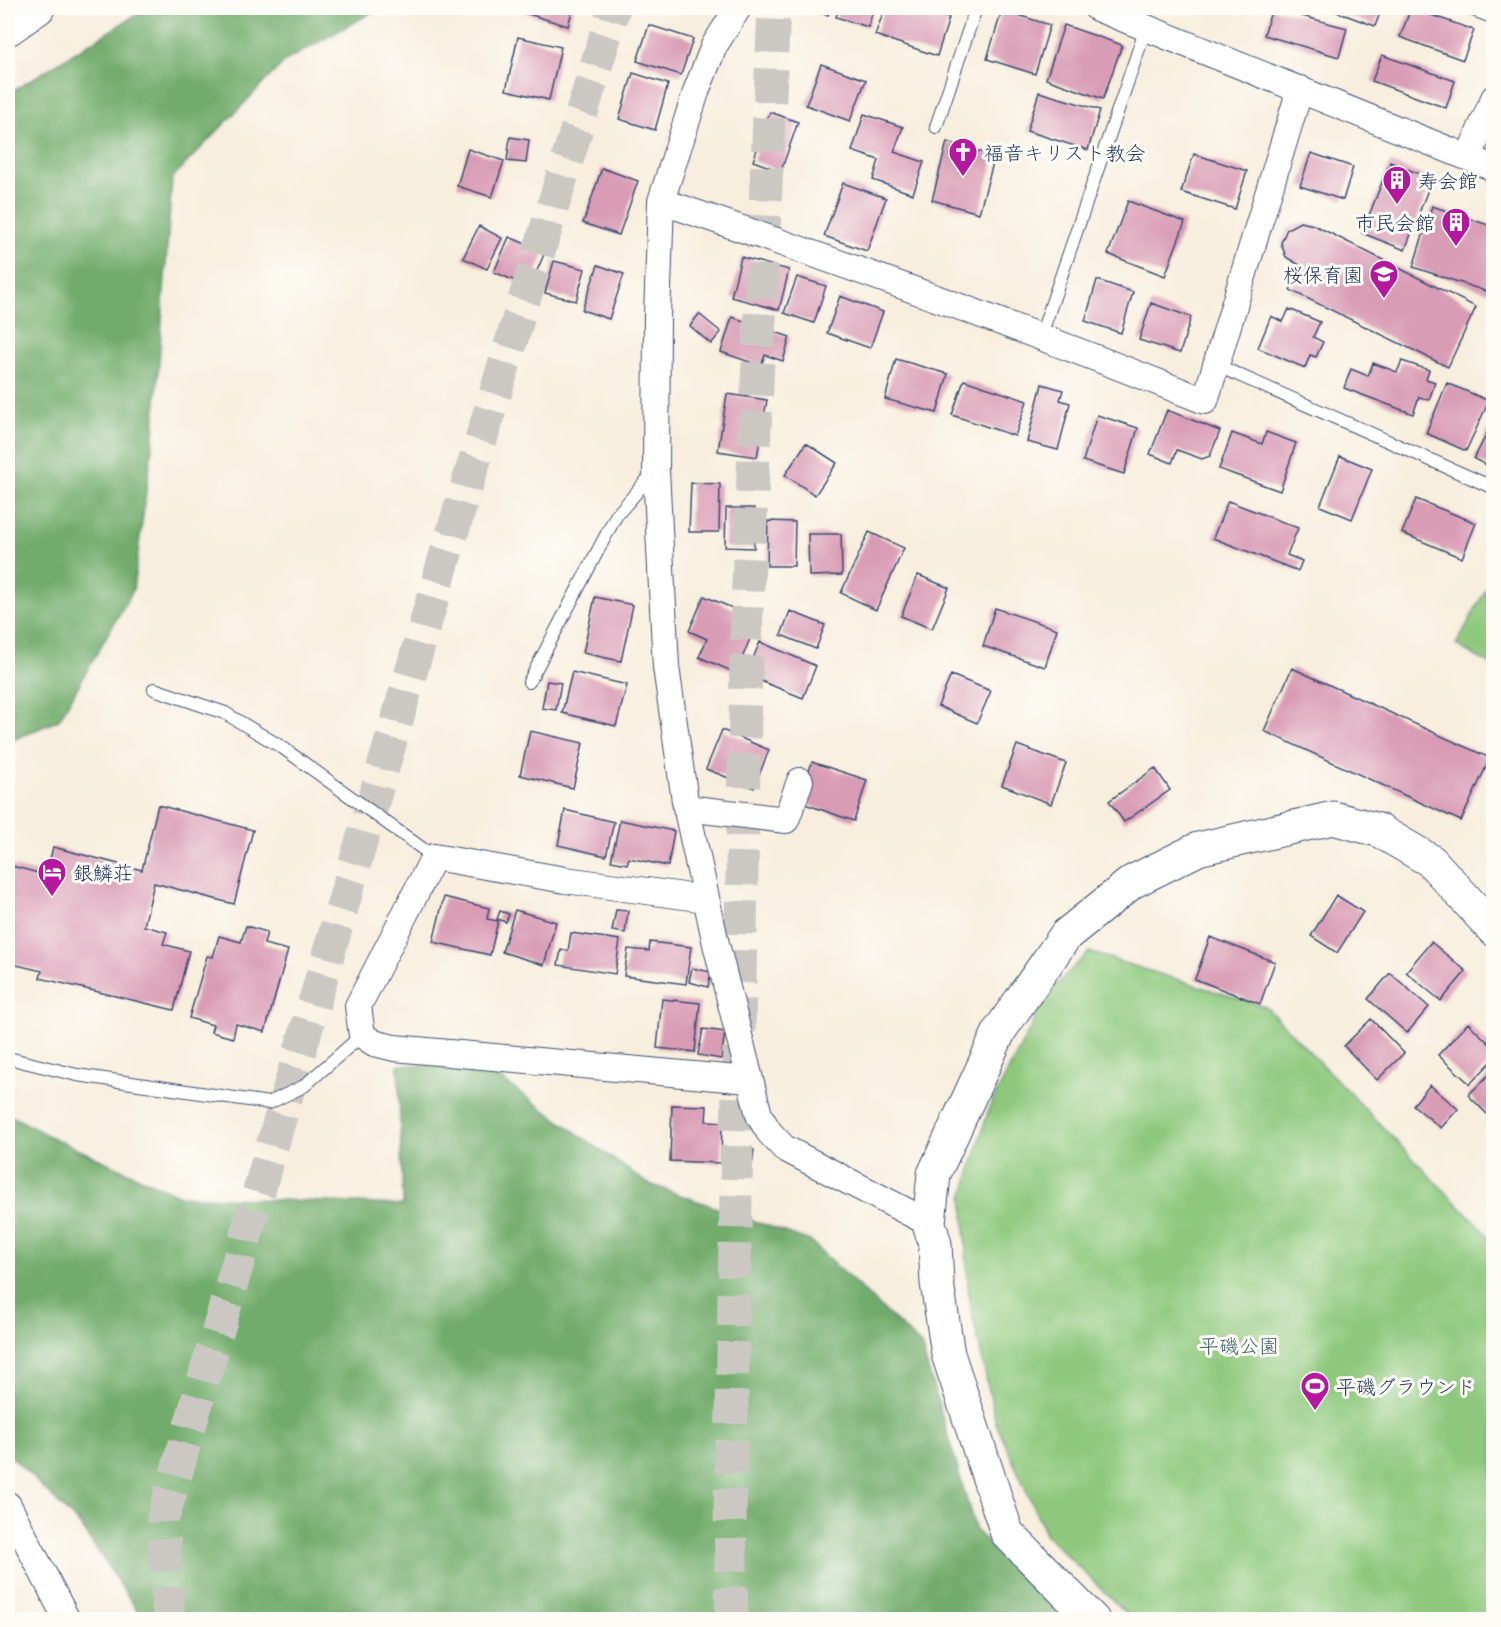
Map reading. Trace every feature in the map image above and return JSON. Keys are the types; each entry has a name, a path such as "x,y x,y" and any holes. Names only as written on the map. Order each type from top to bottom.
{"street":[{"path":"8,29 38,8"},
{"path":"738,8 714,46 697,89 661,201 657,317 656,469 666,668 686,808 748,1080 759,1115 769,1132 784,1148 929,1223"},
{"path":"1097,8 1494,168"},
{"path":"661,201 891,279 1041,335 1204,401 1300,89"},
{"path":"1469,156 1494,98"},
{"path":"686,808 786,820 800,781"},
{"path":"1093,1620 1007,1533 948,1354 937,1283 935,1244 929,1223 934,1174 1000,1030 1066,935 1132,882 1198,849 1333,818 1378,830 1431,861 1494,930"},
{"path":"706,899 565,880 434,857 358,1006 362,1035 374,1042 394,1048 748,1080"},
{"path":"8,1505 67,1620"}],"lane":[{"path":"936,127 976,8"},
{"path":"1468,8 1494,18"},
{"path":"1041,335 1146,28"},
{"path":"1216,365 1494,488"},
{"path":"529,682 616,516 656,469"},
{"path":"154,689 235,719 282,748 434,857"},
{"path":"8,1058 77,1075 269,1103 304,1086 362,1035"}],"green space":[{"path":"147,8 380,8 285,61 172,178 154,433 133,590 59,720 8,742 8,94"},
{"path":"1493,576 1493,666 1456,645"},
{"name":"平磯公園","path":"1089,952 1266,1007 1493,1241 1493,1619 1132,1619 1046,1535 996,1423 969,1299 963,1197 989,1108 1049,992"},
{"path":"480,1064 647,1183 810,1241 921,1345 976,1531 1063,1619 143,1619 81,1526 8,1453 8,1114 49,1136 180,1196 403,1205 398,1065"}],"building":[{"path":"527,8 573,8 568,26 525,13"},
{"path":"806,8 830,8 828,15"},
{"path":"839,8 874,8 868,27 836,17"},
{"path":"885,8 916,8 949,18 937,56 875,35"},
{"path":"1272,8 1347,28 1339,57 1264,35"},
{"path":"1339,8 1382,8 1375,26 1337,12"},
{"path":"1411,8 1474,30 1463,60 1400,37"},
{"path":"1002,10 1050,25 1035,74 987,59"},
{"path":"649,25 693,39 681,75 637,61"},
{"path":"1064,25 1122,45 1103,99 1046,79"},
{"path":"518,37 561,47 549,100 506,90"},
{"path":"1382,55 1455,81 1446,108 1372,81"},
{"path":"821,64 866,80 850,121 806,105"},
{"path":"633,73 668,84 655,130 619,119"},
{"path":"1039,92 1100,110 1088,150 1027,131"},
{"path":"770,112 798,122 781,171 753,161"},
{"path":"864,114 903,127 894,152 924,162 913,194 873,180 879,160 852,151"},
{"path":"510,137 529,140 526,163 507,161"},
{"name":"福音キリスト教会","path":"947,142 995,156 979,213 932,200"},
{"path":"468,149 504,161 492,197 457,186"},
{"path":"1311,153 1353,167 1343,200 1300,186"},
{"path":"1194,154 1247,171 1235,209 1181,192"},
{"name":"寿会館","path":"1390,162 1432,179 1405,250 1362,233"},
{"path":"602,168 638,181 619,235 583,223"},
{"path":"843,183 886,198 867,251 824,236"},
{"path":"1128,201 1185,222 1165,276 1108,254"},
{"name":"市民会館","path":"1432,206 1494,227 1494,294 1413,267"},
{"name":"桜保育園","path":"1300,222 1314,225 1476,307 1448,367 1290,290 1303,267 1286,257 1281,243 1287,229"},
{"path":"479,226 502,238 487,269 463,258"},
{"path":"509,237 545,252 530,287 494,272"},
{"path":"741,257 789,270 779,310 731,297"},
{"path":"554,261 585,269 576,301 545,293"},
{"path":"598,265 624,274 609,319 582,310"},
{"path":"797,277 826,286 814,323 784,313"},
{"path":"1097,280 1133,292 1121,333 1085,321"},
{"path":"840,296 883,312 870,348 827,333"},
{"path":"1151,303 1191,317 1180,353 1139,340"},
{"path":"1289,309 1320,322 1313,337 1323,342 1316,357 1310,355 1305,368 1258,348 1271,316 1283,322"},
{"path":"699,314 721,332 711,344 690,326"},
{"path":"732,317 790,337 783,361 765,355 761,366 721,352"},
{"path":"896,359 948,374 937,413 885,399"},
{"path":"1402,361 1429,370 1426,379 1435,382 1429,400 1419,397 1413,414 1344,388 1351,369 1368,376 1373,363 1397,372"},
{"path":"964,380 1027,401 1015,436 952,415"},
{"path":"1447,383 1489,401 1466,451 1426,433"},
{"path":"1042,384 1063,390 1060,400 1070,403 1058,450 1027,442"},
{"path":"727,394 767,400 757,457 718,451"},
{"path":"1167,410 1220,431 1210,456 1202,459 1177,450 1172,463 1150,454"},
{"path":"1097,415 1138,428 1124,474 1083,461"},
{"path":"1494,419 1494,469 1474,459"},
{"path":"1266,432 1296,443 1280,491 1219,469 1232,433 1262,444"},
{"path":"806,443 837,463 815,495 785,475"},
{"path":"1340,456 1372,469 1352,519 1320,506"},
{"path":"691,483 720,484 719,532 689,532"},
{"path":"1416,499 1476,523 1462,558 1402,533"},
{"path":"1228,501 1298,528 1287,555 1302,561 1298,571 1213,538"},
{"path":"726,508 754,508 754,548 725,547"},
{"path":"768,521 795,522 794,566 767,566"},
{"path":"869,532 904,548 876,610 841,593"},
{"path":"808,534 841,534 842,575 809,576"},
{"path":"918,575 949,588 932,629 901,616"},
{"path":"704,596 758,619 736,673 699,657 707,639 689,631"},
{"path":"595,597 633,605 621,661 583,653"},
{"path":"995,608 1057,629 1045,667 983,646"},
{"path":"790,611 825,625 816,649 781,635"},
{"path":"760,642 816,666 803,698 746,675"},
{"path":"1292,668 1490,758 1461,821 1264,731"},
{"path":"572,672 627,685 616,726 562,713"},
{"path":"951,675 991,691 977,723 938,706"},
{"path":"547,681 561,683 556,710 542,708"},
{"path":"722,730 769,750 754,788 706,769"},
{"path":"530,731 583,743 573,788 520,775"},
{"path":"1017,745 1066,763 1051,804 1002,785"},
{"path":"812,762 867,780 854,821 799,802"},
{"path":"1155,768 1170,790 1124,822 1109,801"},
{"path":"158,805 253,830 234,904 154,883 144,926 167,932 163,944 189,951 174,1010 40,978 42,971 8,963 8,865 46,875 53,847 142,870"},
{"path":"565,810 614,822 606,856 558,845"},
{"path":"620,820 674,831 668,866 629,858 627,864 611,861"},
{"path":"1336,895 1363,912 1337,953 1311,936"},
{"path":"444,897 489,908 487,919 498,921 490,955 433,942"},
{"path":"515,910 556,922 544,965 502,952"},
{"path":"616,910 628,911 625,933 612,931"},
{"path":"500,911 509,914 506,922 497,919"},
{"path":"246,926 267,932 264,944 288,950 265,1032 236,1024 233,1038 211,1032 213,1025 189,1018 207,956 213,957 219,936 241,942"},
{"path":"571,933 620,940 615,974 558,965 561,950 568,951"},
{"path":"1210,937 1275,962 1260,1004 1195,979"},
{"path":"650,942 691,947 686,984 624,976 628,949 649,951"},
{"path":"1431,942 1466,971 1441,1001 1406,972"},
{"path":"692,968 711,972 708,987 689,982"},
{"path":"1390,973 1429,1007 1407,1033 1368,999"},
{"path":"662,999 700,1003 695,1052 657,1048"},
{"path":"1371,1019 1404,1053 1377,1080 1344,1046"},
{"path":"1468,1023 1494,1048 1494,1059 1470,1084 1438,1055"},
{"path":"703,1029 725,1032 721,1059 698,1055"},
{"path":"1494,1070 1494,1121 1468,1095"},
{"path":"1430,1085 1458,1109 1441,1128 1413,1105"},
{"path":"672,1105 707,1106 706,1121 722,1122 721,1163 670,1161"},
{"path":"731,1147 754,1150 752,1167 729,1165"}],"tunnel":[{"path":"169,1620 163,1518 444,560 614,8"},
{"path":"732,1620 730,1514 747,607 774,8"}],"place":[{"name":"福音キリスト教会","path":"963,178"},
{"name":"寿会館","path":"1397,206"},
{"name":"市民会館","path":"1456,248"},
{"name":"桜保育園","path":"1384,300"},
{"name":"銀鱗荘","path":"52,898"},
{"name":"平磯グラウンド","path":"1315,1412"}]}
